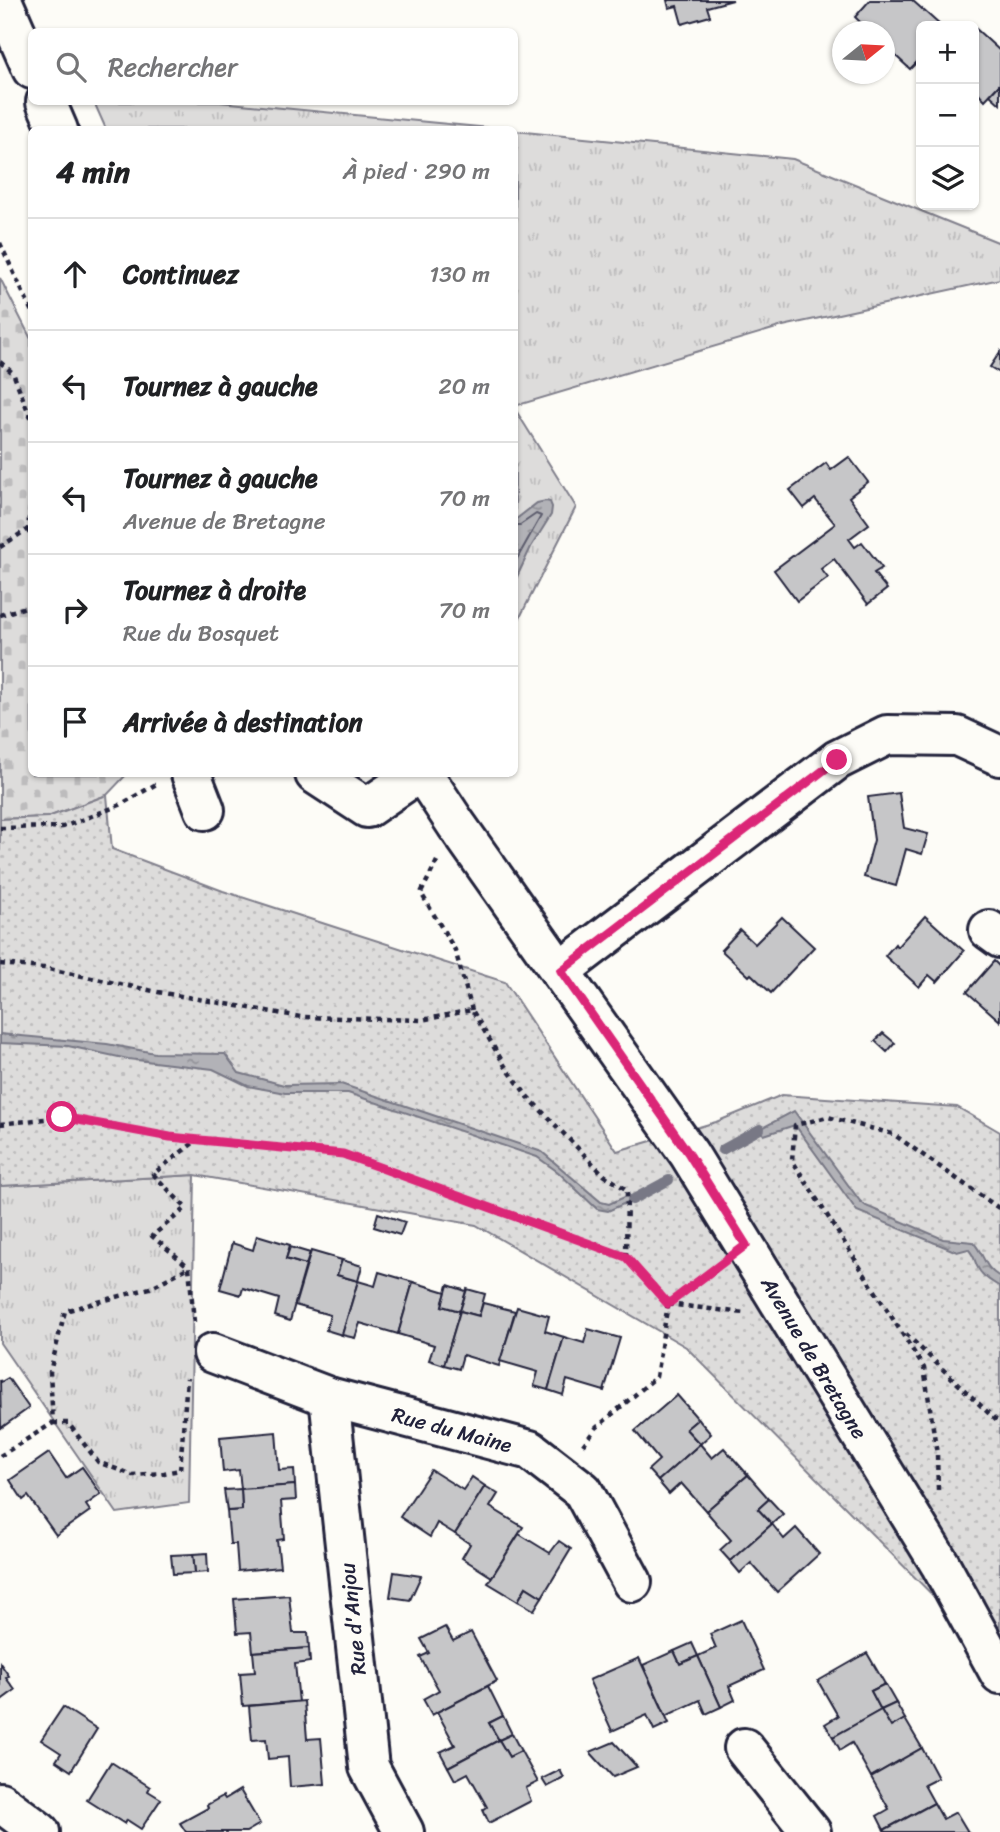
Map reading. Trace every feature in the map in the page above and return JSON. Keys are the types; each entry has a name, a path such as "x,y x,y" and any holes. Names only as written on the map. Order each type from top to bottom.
{"street":[{"path":"2,0 28,60"},
{"path":"47,105 56,126"},
{"path":"561,971 837,760 874,741 887,735 957,736 1000,756"},
{"path":"177,777 205,810"},
{"path":"319,777 366,807 412,777"},
{"name":"Avenue de Bretagne","path":"425,777 689,1154 940,1564 1000,1674"},
{"name":"Rue du Maine","path":"213,1353 329,1397 530,1450 583,1491 632,1583"},
{"name":"Rue d'Anjou","path":"329,1397 369,1767 396,1830"},
{"path":"744,1748 811,1832"},
{"path":"0,1802 40,1832"}],"path":[{"path":"0,243 28,303"},
{"path":"0,362 13,373 28,411"},
{"path":"0,547 28,529"},
{"path":"0,615 28,606"},
{"path":"0,828 62,827 120,805 177,777"},
{"path":"456,824 421,893 455,950 472,1010 505,1066 528,1097 604,1175 627,1191 626,1257"},
{"path":"0,964 44,968 158,992 301,1017 422,1020 472,1010"},
{"path":"0,1124 62,1117 170,1137 343,1154 626,1257 668,1304 790,1319"},
{"path":"938,1499 937,1454 924,1368 792,1160 795,1125 828,1117 892,1134 1000,1209"},
{"path":"0,1456 53,1423 68,1423 98,1462 132,1475 180,1470 187,1376 213,1353 196,1337 188,1267 152,1236 186,1208 153,1174 198,1139"},
{"path":"560,1473 596,1428 656,1377 668,1304 746,1245"},
{"path":"53,1423 50,1372 65,1311 150,1288 188,1267"},
{"path":"900,1329 1000,1424"}],"green space":[{"path":"95,105 251,105 469,126 105,126"},
{"path":"518,131 793,159 1000,243 1000,279 783,326 518,405"},
{"path":"0,278 28,333 28,777 124,777 107,795 48,817 0,819"},
{"path":"518,414 576,507 518,621"},
{"path":"107,795 112,849 223,891 505,982 617,1151 716,1122 782,1095 957,1107 1000,1132 1000,1663 686,1347 476,1225 195,1175 0,1186 0,819 48,817"},
{"path":"195,1175 189,1503 117,1513 0,1343 0,1186"}],"water":[{"path":"550,502 551,515 518,575 518,518 537,503"},
{"path":"0,1034 107,1044 155,1053 225,1054 239,1073 284,1085 341,1084 542,1152 601,1202 609,1204 629,1195 632,1200 608,1211 597,1209 558,1172 537,1157 348,1093 285,1093 248,1086 213,1069 128,1059 68,1046 0,1043"},
{"path":"794,1111 860,1201 943,1239 973,1242 990,1269 1000,1277 1000,1287 981,1273 968,1249 957,1252 857,1211 795,1125 764,1135 760,1129"}],"building":[{"path":"667,0 733,0 707,7 710,16 682,24 677,6 669,8"},
{"path":"870,0 912,0 935,21 916,21 916,63 910,69 895,55 895,21 859,21 855,17"},
{"path":"979,32 1000,51 1000,84 985,100 979,93"},
{"path":"1000,84 1000,104 990,95"},
{"path":"1000,352 1000,373 990,367"},
{"path":"849,457 868,482 849,497 869,524 849,539 855,547 862,542 882,568 874,573 887,589 868,604 834,559 821,569 828,578 797,601 774,570 835,524 815,499 804,508 790,490 826,463 831,470"},
{"path":"899,793 904,828 928,834 922,854 906,849 896,886 864,877 874,840 868,797"},
{"path":"925,916 964,951 937,982 929,975 919,987 885,956 895,944 897,947"},
{"path":"782,917 814,947 771,993 721,950 740,930 755,944"},
{"path":"994,961 1000,967 1000,1021 967,992"},
{"path":"883,1033 895,1043 887,1052 875,1041"},
{"path":"378,1213 405,1222 400,1235 374,1227"},
{"path":"257,1235 290,1245 286,1259 306,1265 290,1321 275,1316 279,1299 243,1288 241,1295 220,1289 232,1243 253,1250"},
{"path":"290,1247 310,1253 306,1265 286,1259"},
{"path":"311,1251 342,1260 337,1275 358,1281 342,1335 326,1330 330,1315 295,1305"},
{"path":"342,1260 362,1266 358,1281 337,1275"},
{"path":"379,1272 413,1282 398,1334 360,1323 355,1338 342,1335 358,1281 375,1286"},
{"path":"413,1282 446,1292 442,1306 460,1311 444,1365 429,1360 434,1345 398,1334"},
{"path":"448,1285 466,1291 460,1311 442,1306"},
{"path":"467,1289 485,1294 479,1316 460,1311"},
{"path":"483,1303 515,1311 499,1366 463,1355 459,1369 444,1365 460,1311 479,1316"},
{"path":"517,1307 549,1316 545,1331 564,1337 548,1390 534,1386 538,1372 500,1361"},
{"path":"588,1329 620,1338 604,1391 567,1380 563,1395 548,1390 564,1337 584,1343"},
{"path":"8,1378 29,1408 1,1428 0,1380 1,1382"},
{"path":"677,1395 698,1419 686,1429 700,1444 658,1481 648,1470 659,1460 635,1431"},
{"path":"698,1419 711,1434 700,1444 686,1429"},
{"path":"276,1432 279,1470 294,1469 295,1485 241,1489 239,1470 223,1472 220,1437"},
{"path":"700,1444 712,1458 724,1448 748,1475 706,1511 681,1483 669,1494 658,1481"},
{"path":"49,1453 66,1478 82,1467 101,1494 86,1505 90,1511 56,1535 28,1496 23,1500 10,1480"},
{"path":"431,1470 463,1490 472,1477 485,1486 455,1534 437,1523 430,1537 400,1517"},
{"path":"748,1475 769,1499 758,1509 772,1524 730,1561 720,1550 731,1540 706,1511"},
{"path":"295,1485 296,1500 281,1501 284,1539 277,1540 280,1567 238,1571 236,1544 230,1544 227,1511 242,1510 241,1489"},
{"path":"485,1486 498,1494 490,1507 523,1527 492,1577 462,1558 470,1544 455,1534"},
{"path":"241,1489 242,1510 227,1511 224,1490"},
{"path":"769,1499 783,1514 772,1524 758,1509"},
{"path":"772,1524 784,1539 796,1528 819,1554 777,1592 751,1563 740,1573 730,1561"},
{"path":"519,1534 550,1553 559,1541 571,1549 542,1597 526,1587 518,1601 488,1583"},
{"path":"207,1553 208,1572 195,1573 193,1554"},
{"path":"193,1554 195,1573 173,1574 171,1555"},
{"path":"394,1572 421,1576 410,1600 390,1597"},
{"path":"526,1587 542,1597 534,1610 518,1601"},
{"path":"289,1595 293,1633 308,1633 309,1648 253,1652 251,1632 237,1633 234,1599"},
{"path":"741,1620 764,1670 729,1686 735,1700 721,1707 698,1656 716,1648 710,1634"},
{"path":"445,1627 453,1641 471,1632 497,1681 432,1715 423,1699 439,1690 420,1657 429,1653 421,1639"},
{"path":"692,1643 698,1656 680,1664 674,1651"},
{"path":"309,1648 310,1662 295,1664 299,1702 243,1706 240,1673 255,1672 253,1652"},
{"path":"674,1651 680,1664 698,1656 721,1707 706,1714 700,1700 666,1716 643,1665"},
{"path":"867,1653 885,1684 871,1691 881,1710 833,1737 825,1724 838,1716 818,1681"},
{"path":"639,1658 669,1723 654,1730 647,1715 612,1731 589,1680"},
{"path":"0,1663 15,1690 0,1701"},
{"path":"885,1684 896,1703 881,1710 871,1691"},
{"path":"488,1686 503,1716 489,1723 499,1740 448,1767 440,1752 455,1745 437,1712"},
{"path":"304,1701 307,1739 321,1738 325,1784 290,1787 288,1757 268,1759 266,1739 252,1740 249,1706"},
{"path":"896,1703 905,1719 891,1727 881,1710"},
{"path":"63,1707 97,1729 71,1771 56,1761 61,1753 41,1740"},
{"path":"881,1710 891,1727 905,1719 922,1748 871,1777 852,1743 840,1750 833,1737"},
{"path":"503,1716 512,1734 499,1740 489,1723"},
{"path":"512,1734 521,1751 509,1757 499,1740"},
{"path":"499,1740 509,1757 521,1751 538,1782 526,1788 531,1801 489,1823 483,1810 487,1807 468,1773 455,1780 448,1767"},
{"path":"614,1742 637,1767 613,1777 590,1752"},
{"path":"922,1748 938,1778 924,1785 934,1803 884,1830 877,1816 889,1809 871,1777"},
{"path":"111,1762 150,1787 148,1791 161,1799 141,1829 127,1820 125,1824 87,1800"},
{"path":"560,1770 564,1778 547,1787 542,1779"},
{"path":"240,1790 260,1824 246,1832 186,1832 180,1823 208,1808 207,1805 223,1796 225,1799"},
{"path":"934,1803 943,1819 956,1812 968,1832 884,1830"}],"waterway":[{"path":"722,1150 760,1129"},
{"path":"632,1200 669,1180"}],"route":[{"path":"62,1117 170,1137 343,1154 626,1257 668,1304 746,1245 689,1154 561,971 837,760"}]}
